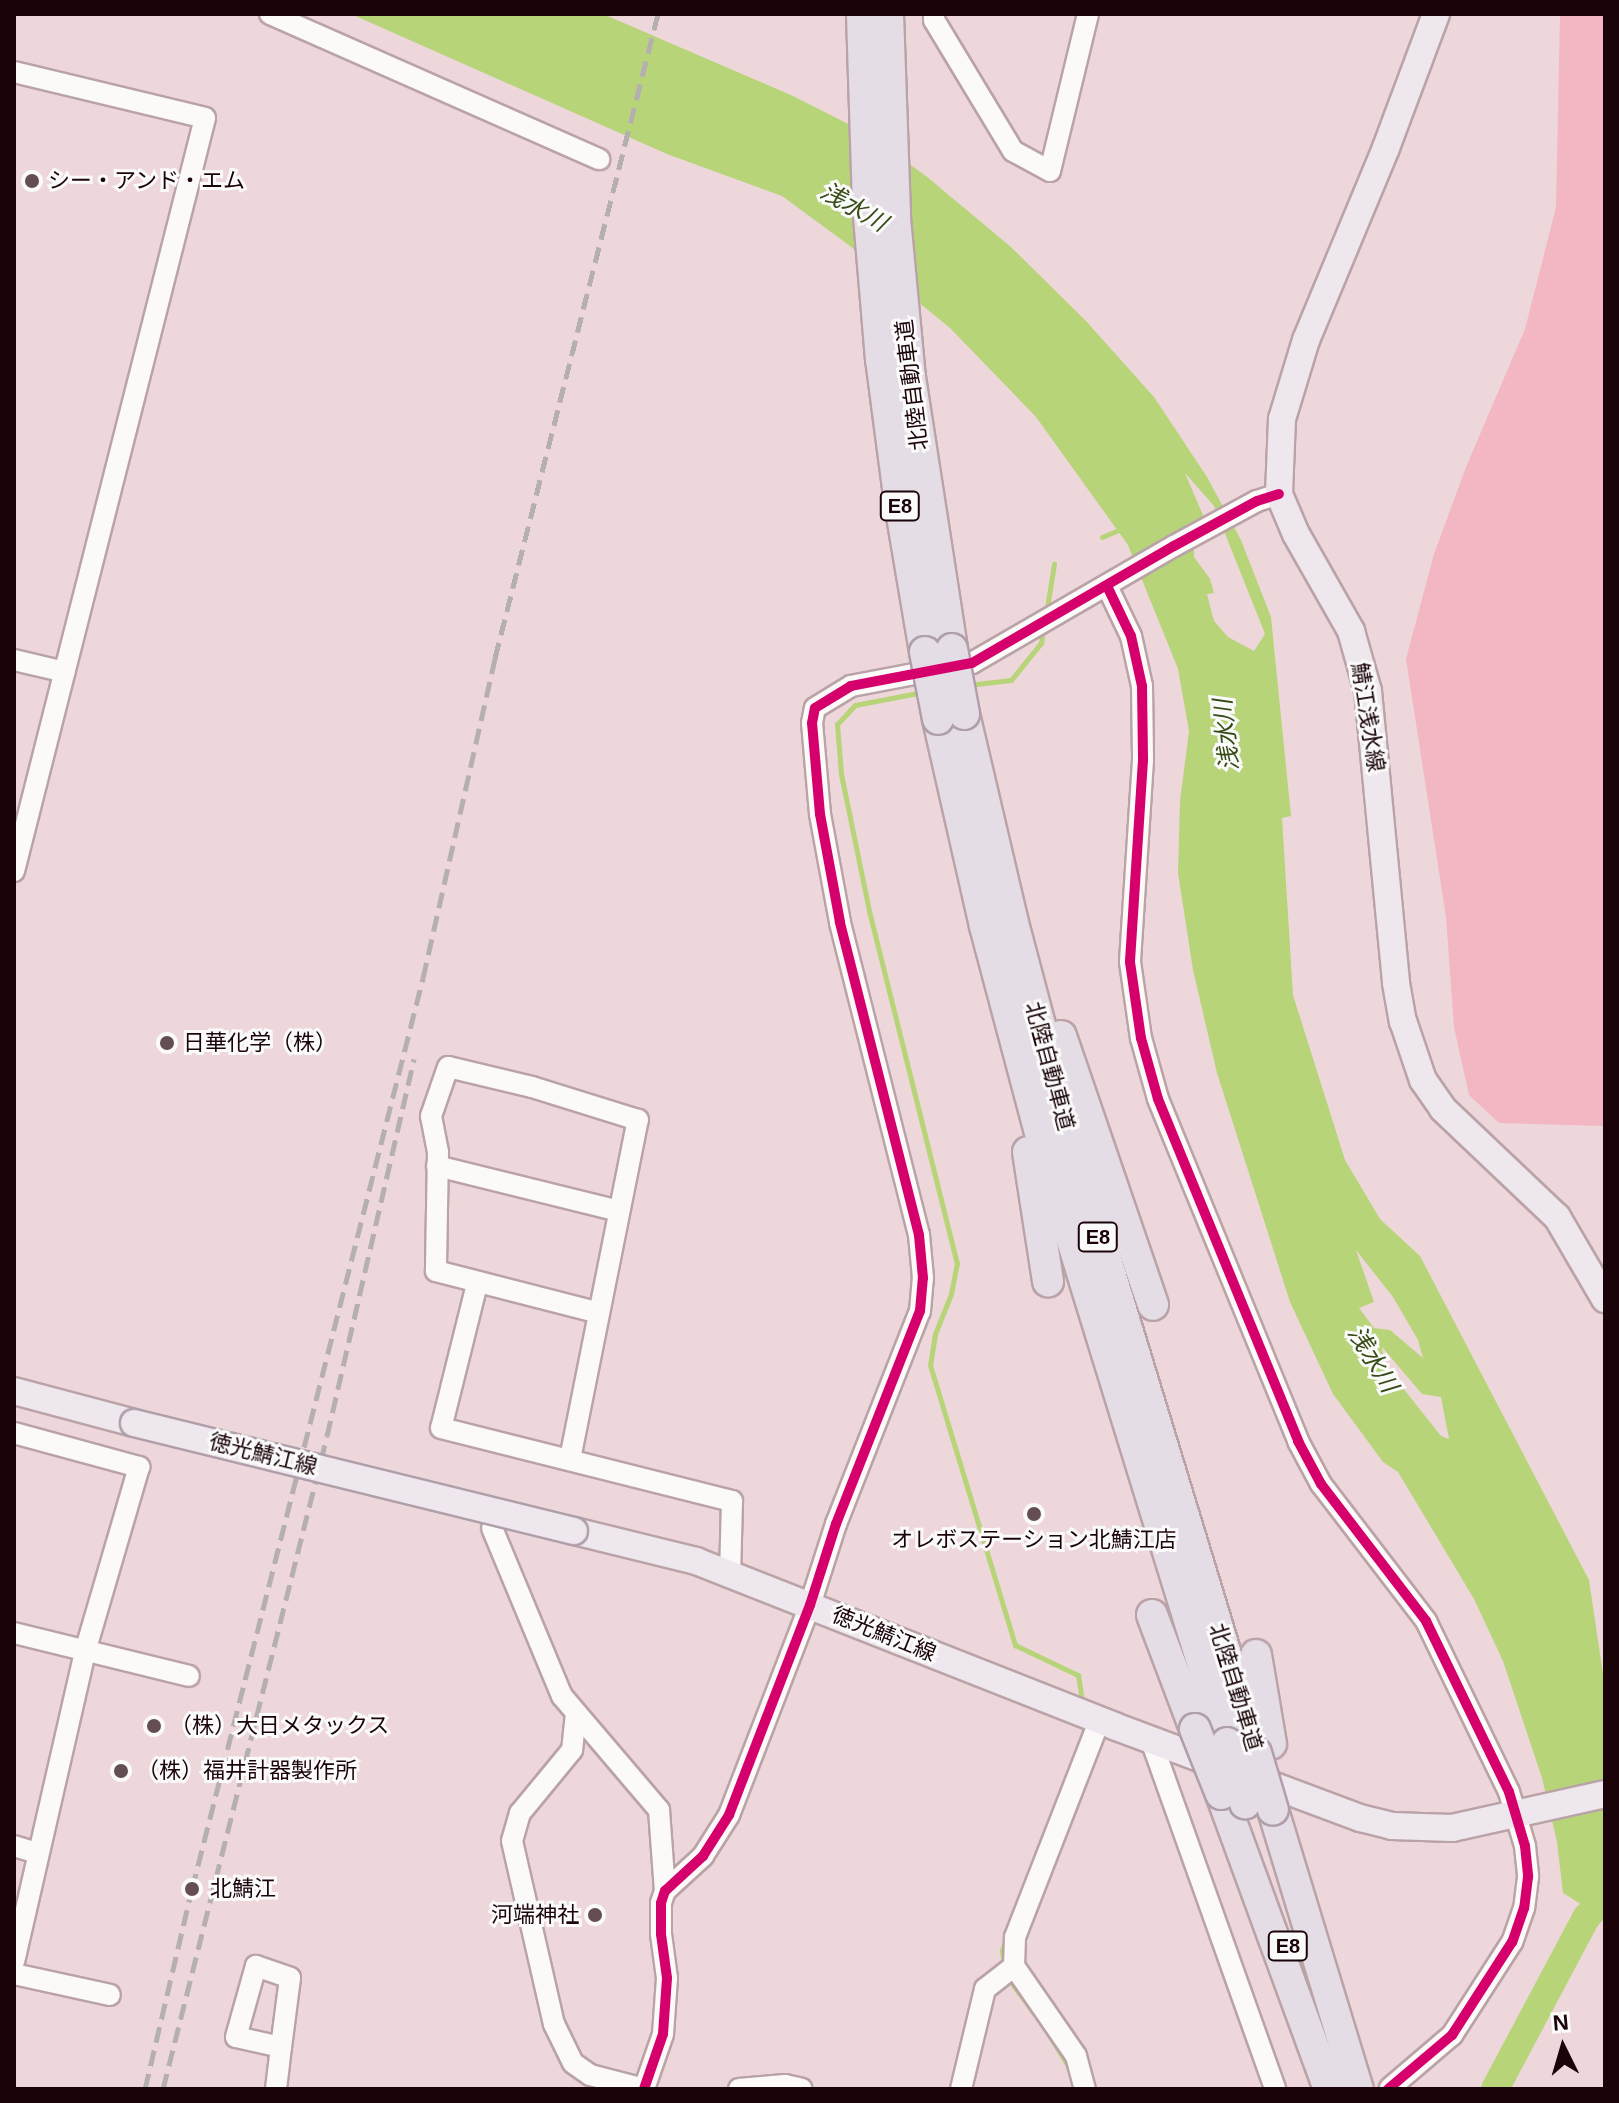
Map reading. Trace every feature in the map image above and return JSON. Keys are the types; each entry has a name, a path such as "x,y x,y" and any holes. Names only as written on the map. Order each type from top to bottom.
{"highway":[{"name":"北陸自動車道","path":"862,14 895,219 938,651"},
{"name":"北陸自動車道","path":"888,14 875,80 881,359 972,808 1012,1030 1048,1162 1227,1743 1257,1805 1343,2086"},
{"name":"北陸自動車道","path":"972,808 1075,1158 1265,1755 1257,1805"},
{"path":"972,808 975,911 1028,1150 1048,1281"},
{"path":"972,808 1153,1305"},
{"path":"1152,1615 1195,1729 1257,1805 1342,2013 1343,2086"},
{"path":"1256,1655 1265,1755"}],"main road":[{"name":"鯖江浅水線","path":"1436,14 1386,148 1306,340 1282,419 1268,498 1296,534 1351,631 1368,691 1396,983 1403,1021 1423,1080 1443,1109 1557,1217 1605,1299"},
{"name":"徳光鯖江線","path":"14,1391 696,1561 1330,1809 1392,1826 1452,1828 1522,1815 1605,1794"}],"street":[{"path":"270,14 599,159"},
{"path":"934,14 934,20 1013,151 1050,171 1088,14"},
{"path":"14,72 205,118 14,871"},
{"path":"665,1891 703,1856 729,1815 810,1605 836,1524 920,1311 923,1278 919,1235 838,914 820,814 812,723 815,708 851,686 972,663 1268,498"},
{"path":"1109,584 1131,636 1142,686 1143,760 1130,962 1141,1038 1158,1099 1298,1441 1321,1484 1426,1621 1522,1815 1528,1877 1524,1908 1512,1942 1452,2035 1390,2088"},
{"path":"14,660 65,672"},
{"path":"570,1459 638,1120 532,1087 448,1067 431,1116 438,1152 436,1271 599,1313"},
{"path":"437,1166 619,1211"},
{"path":"477,1284 441,1428 732,1501 730,1575"},
{"path":"14,1433 139,1467 85,1652 14,1961"},
{"path":"492,1528 562,1696 659,1810 665,1891 661,1903 667,1978 663,2034 644,2089 590,2075 573,2063 554,2024 512,1841 520,1813 572,1750 576,1713"},
{"path":"14,1633 189,1676"},
{"path":"1085,2089 1076,2056 1014,1966 1015,1937 1099,1721"},
{"path":"1151,1740 1275,2089"},
{"path":"14,1846 37,1853"},
{"path":"961,2089 985,1989 1014,1966"},
{"path":"14,1974 110,1995"},
{"path":"276,2089 281,2047"},
{"path":"739,2089 785,2085 802,2089"}],"shaded area":[{"path":"1560,14 1605,14 1605,1126 1499,1123 1469,1095 1454,1027 1446,917 1406,659 1434,554 1466,467 1525,329 1556,207"}],"water":[{"path":"351,14 603,14 793,96 866,133 926,176 1011,247 1086,321 1154,397 1207,477 1241,540 1271,617 1291,816 1282,818 1293,995 1345,1160 1380,1219 1420,1256 1589,1580 1605,1687 1605,1919 1563,1893 1557,1842 1542,1778 1503,1661 1474,1599 1398,1472 1383,1462 1333,1394 1290,1302 1217,1073 1193,970 1178,873 1180,801 1189,731 1178,669 1128,545 1036,417 950,328 850,246 782,196 667,154","holes":["1185,473 1214,506 1265,634 1254,651 1228,637 1214,621 1207,594 1214,593 1210,579 1194,557 1194,545 1208,527","1356,1250 1393,1297 1418,1340 1423,1358 1390,1330 1374,1328 1359,1308 1374,1302","1382,1347 1422,1394 1441,1397 1449,1439 1441,1436 1384,1364"]}],"waterway":[{"path":"1102,537 1123,528"},
{"path":"1046,614 1054,564"},
{"path":"968,685 1011,680 1041,643 1043,628"},
{"path":"923,692 855,705 837,724 841,774 869,911 957,1263 951,1294 935,1334 930,1365 1015,1645 1078,1675 1083,1705"},
{"path":"1015,1911 1033,1865"},
{"name":"浅水川","path":"1495,2089 1586,1918 1605,1897"},
{"path":"1004,1965 1002,1950 1006,1940"},
{"path":"1008,1978 1033,2012"},
{"path":"1046,2030 1070,2069"}],"railway":[{"path":"145,2089 192,1889 423,978 495,658 658,14"},
{"path":"163,2089 327,1436 414,1059"}],"cycle path":[{"path":"644,2089 663,2034 667,1978 661,1934 661,1903 665,1891 703,1856 729,1815 810,1605 836,1524 920,1311 923,1278 919,1235 840,922 820,814 812,723 815,708 851,686 972,663 1174,546 1257,501 1279,494"},
{"path":"1107,586 1131,636 1142,686 1143,760 1130,962 1141,1038 1158,1099 1298,1441 1321,1484 1426,1621 1509,1792 1525,1846 1528,1877 1524,1908 1512,1942 1452,2035 1388,2089"}],"place":[{"name":"シー・アンド・エム","path":"32,181"},
{"name":"日華化学（株）","path":"167,1043"},
{"name":"オレボステーション北鯖江店","path":"1034,1514"},
{"name":"（株）大日メタックス","path":"154,1726"},
{"name":"（株）福井計器製作所","path":"121,1771"},
{"name":"北鯖江","path":"192,1889"},
{"name":"河端神社","path":"595,1915"}]}
